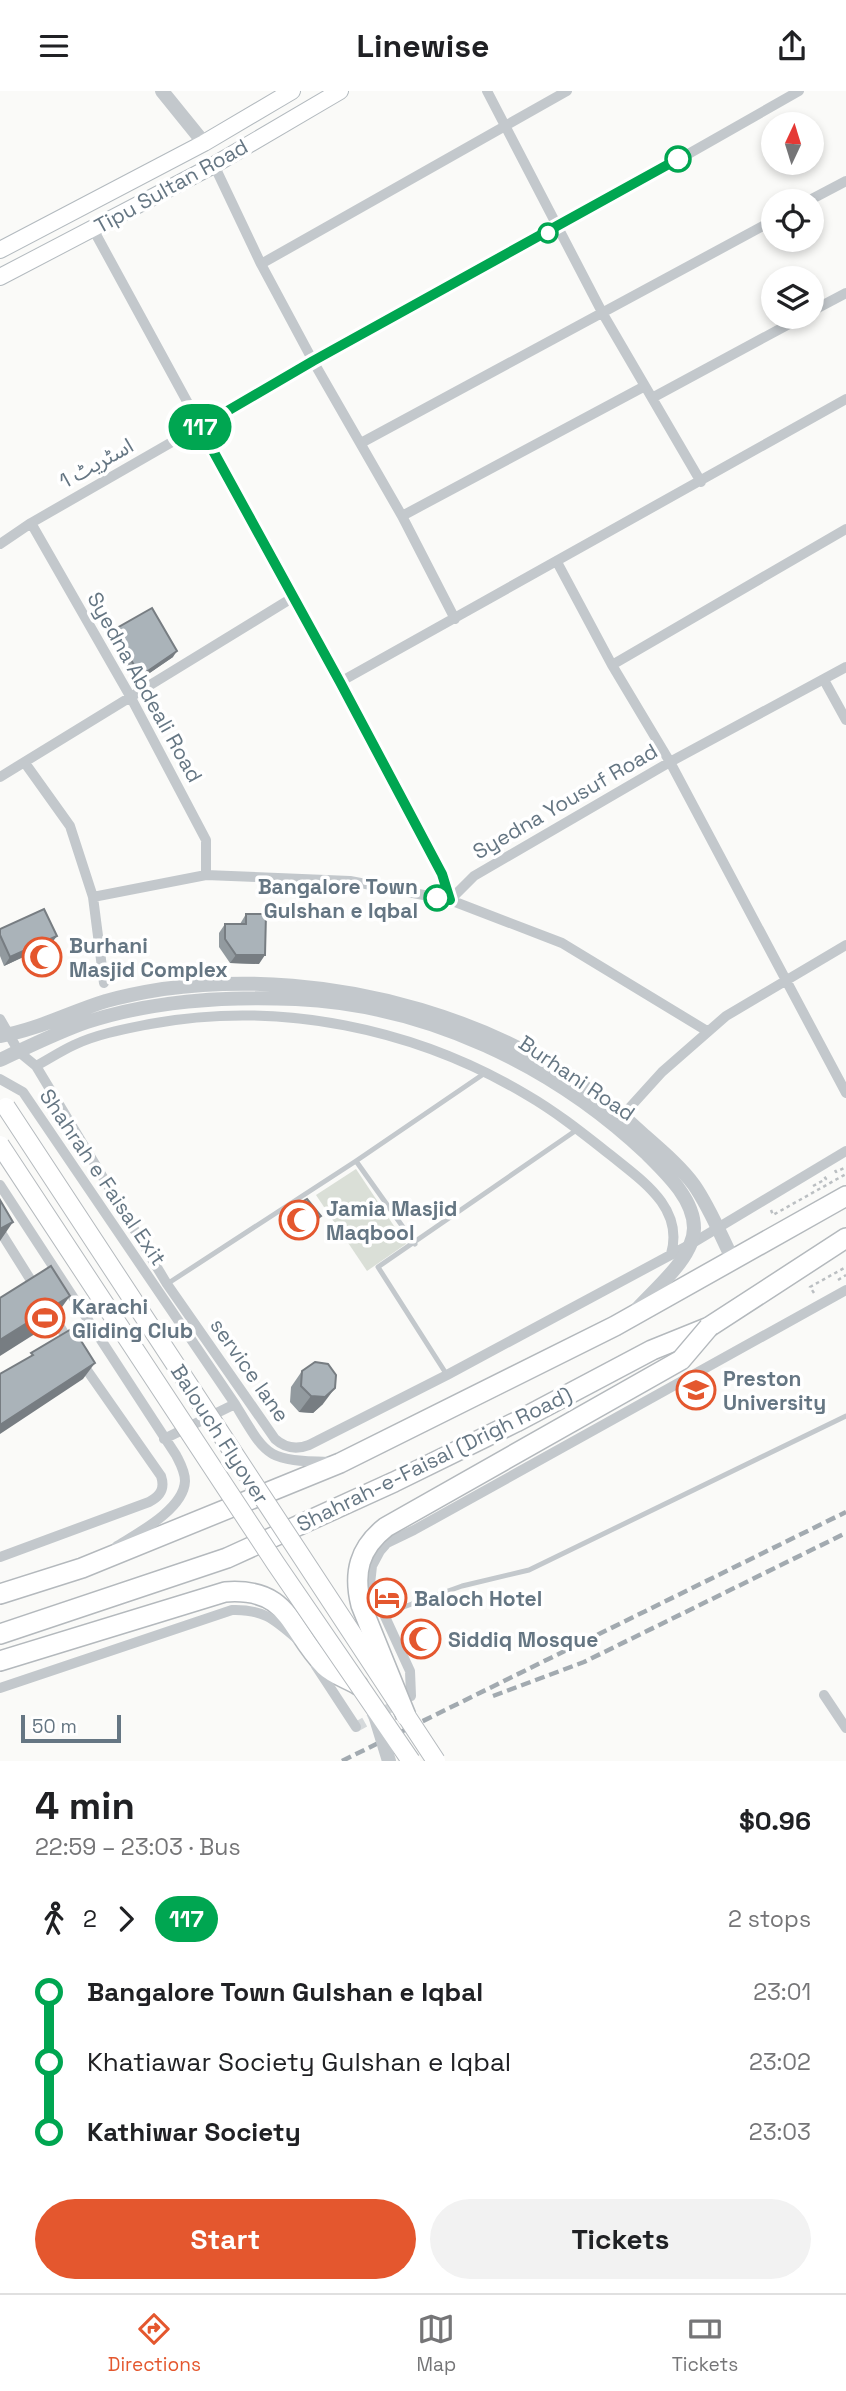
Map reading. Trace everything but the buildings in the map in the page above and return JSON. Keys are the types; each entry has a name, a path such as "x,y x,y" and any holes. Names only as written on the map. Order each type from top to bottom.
{"highway":[{"name":"Shahrah-e-Faisal (Drigh Road)","path":"0,1594 82,1567 340,1463 630,1317 846,1196"},
{"name":"Shahrah-e-Faisal (Drigh Road)","path":"0,1634 227,1558 394,1482 516,1422 652,1350 709,1327 846,1238"},
{"path":"406,1716 361,1605 358,1591 359,1563 374,1536 681,1360 709,1327"},
{"path":"0,1661 225,1592 237,1591 264,1597 278,1605 287,1613 326,1667 358,1685"}],"main road":[{"name":"Tipu Sultan Road","path":"0,250 204,143 292,91"},
{"name":"Tipu Sultan Road","path":"0,277 214,165 340,91"},
{"path":"82,205 93,229"},
{"name":"Balouch Flyover","path":"6,1107 436,1761"},
{"name":"Balouch Flyover","path":"0,1145 276,1564 411,1761"}],"street":[{"path":"162,91 204,143"},
{"path":"486,91 603,314 701,482"},
{"path":"261,264 567,91"},
{"name":"اسٹریٹ 1","path":"0,544 31,523 313,361 558,228 799,91"},
{"path":"214,165 261,264 313,361 362,443 456,619"},
{"path":"824,193 846,181"},
{"path":"362,443 761,227"},
{"path":"93,229 340,682 442,874 450,900"},
{"path":"824,305 846,293"},
{"path":"652,398 780,329"},
{"path":"402,516 645,386"},
{"path":"340,682 846,399"},
{"name":"Syedna Abdeali Road","path":"31,523 130,696 206,840 205,875"},
{"path":"612,665 846,529"},
{"path":"557,562 612,665 670,762 846,1093"},
{"path":"0,777 292,598"},
{"name":"Syedna Yousuf Road","path":"450,900 474,876 670,762 846,667"},
{"path":"824,680 846,720"},
{"path":"25,763 70,826 93,898 104,983"},
{"path":"93,898 205,875 349,881 450,900 562,943 707,1031"},
{"path":"623,1115 662,1072 726,1016 846,945"},
{"name":"Burhani Road","path":"5,1035 107,1001 161,989 200,985 254,984 333,991 418,1009 489,1034 548,1064 623,1115 694,1185 733,1260"},
{"name":"Burhani Road","path":"0,1060 104,1017 163,1005 200,1001 298,999 342,1004 415,1020 486,1044 539,1073 618,1126 683,1194 694,1223 691,1244"},
{"path":"36,1066 75,1045 135,1027 200,1017 254,1016 341,1024 410,1041 486,1072 527,1094 578,1129 631,1173 669,1213 674,1232 671,1254"},
{"name":"service lane","path":"0,1019 5,1035 19,1052 36,1066 167,1284 275,1439 285,1447 309,1445 447,1375 691,1244 846,1151"},
{"name":"Shahrah e Faisal Exit","path":"0,1079 23,1092 236,1404 262,1447 275,1457 292,1461 340,1463"},
{"path":"0,1185 184,1471 185,1483 181,1496 173,1506 139,1532 82,1567"},
{"path":"0,1231 90,1375 161,1476 163,1483 160,1495 149,1502 0,1557"},
{"path":"630,1317 683,1258 691,1244"},
{"path":"411,1696 410,1671 373,1594 370,1574 375,1559 387,1543 846,1290"},
{"path":"164,1439 236,1404"},
{"path":"0,1688 232,1609 251,1609 273,1618 301,1643 356,1727"},
{"path":"824,1695 846,1728"},
{"path":"370,1701 388,1761"}],"lane":[{"path":"167,1284 356,1161 486,1072"},
{"path":"447,1375 378,1267 578,1129"},
{"path":"356,1161 415,1244"},
{"path":"384,1614 463,1586 528,1570 846,1416"}],"path":[{"path":"836,1173 846,1167"},
{"path":"781,1204 770,1210 773,1215 846,1174"},
{"path":"792,1198 826,1179"},
{"path":"824,1287 813,1293 810,1287 846,1267"},
{"path":"835,1281 846,1275"}],"shaded area":[{"path":"356,1169 406,1244 367,1271 316,1195"}],"tunnel":[{"path":"356,1727 402,1701"}],"railway":[{"path":"342,1761 846,1512"},
{"path":"493,1696 584,1662 846,1533"}],"bus line":[{"name":"117","path":"437,898 450,900 442,874 200,427 313,361 558,228 678,159"}],"place":[{"name":"Bangalore Town Gulshan e Iqbal","path":"437,898"},
{"name":"Burhani Masjid Complex","path":"42,957"},
{"name":"Jamia Masjid Maqbool","path":"299,1220"},
{"name":"Karachi Gliding Club","path":"45,1318"},
{"name":"Preston University","path":"696,1390"},
{"name":"Baloch Hotel","path":"387,1598"},
{"name":"Siddiq Mosque","path":"421,1639"}]}
